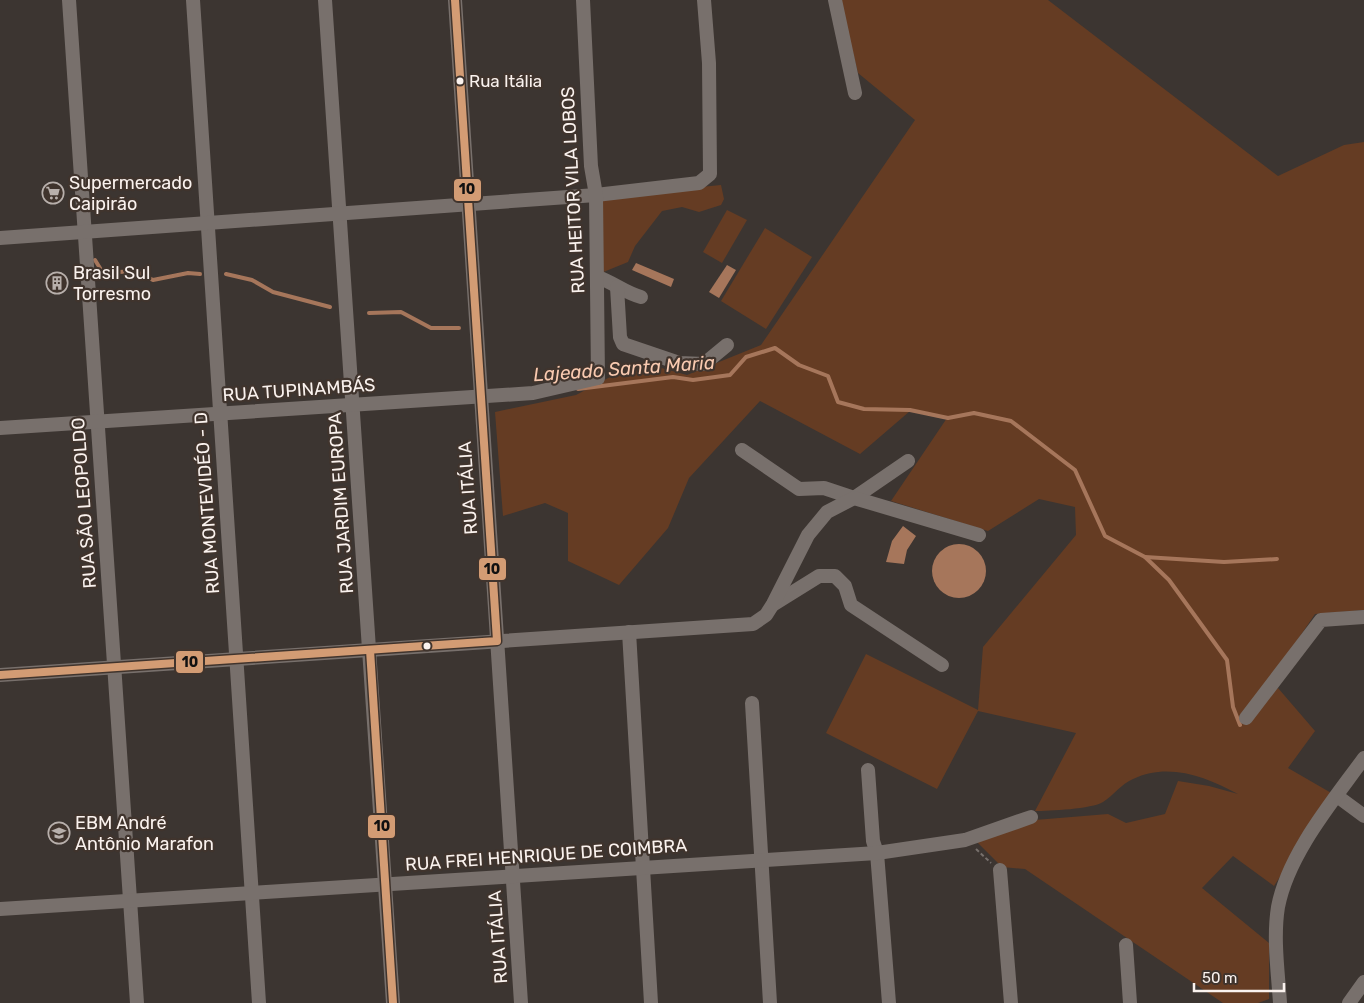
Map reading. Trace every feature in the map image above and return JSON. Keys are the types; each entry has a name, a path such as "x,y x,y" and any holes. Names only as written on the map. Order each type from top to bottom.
{"street":[{"name":"RUA SÃO LEOPOLDO","path":"69,0 137,1003"},
{"name":"RUA MONTEVIDÉO - D","path":"193,0 259,1003"},
{"name":"RUA JARDIM EUROPA","path":"325,0 393,1003"},
{"name":"RUA ITÁLIA","path":"455,0 521,1003"},
{"name":"RUA HEITOR VILA LOBOS","path":"583,0 591,166 596,195 598,378"},
{"path":"0,238 596,195 699,183 710,174 709,63 704,0"},
{"path":"835,0 855,93"},
{"path":"597,278 609,281 641,297"},
{"path":"617,286 620,337 623,344 679,363 704,364 727,345"},
{"name":"RUA TUPINAMBÁS","path":"0,428 533,393 598,378"},
{"path":"742,450 799,489 824,488 979,535"},
{"path":"0,676 753,624 766,615 808,535 827,512 854,498 908,461"},
{"path":"773,604 819,576 835,576 845,586 852,606 942,665"},
{"path":"1246,718 1321,620 1364,617"},
{"path":"629,632 651,1003"},
{"path":"752,703 770,1003"},
{"path":"1280,1003 1276,941 1278,909 1282,890 1302,849 1364,758"},
{"path":"868,770 872,841 877,853 889,1003"},
{"path":"1337,796 1364,816"},
{"name":"RUA FREI HENRIQUE DE COIMBRA","path":"0,909 877,853 965,840 1031,817"},
{"path":"1000,870 1011,1003"},
{"path":"1126,945 1130,1003"},
{"path":"1349,1003 1364,982"}],"path":[{"path":"965,840 1000,870"}],"shaded area":[{"path":"840,0 1048,0 1278,176 1344,145 1364,142 1364,610 1315,614 1242,722 1278,688 1315,731 1288,768 1333,794 1274,886 1233,856 1202,888 1269,943 1269,999 1258,1003 1223,1003 1025,869 1002,867 976,841 1035,820 1108,814 1126,823 1165,814 1178,781 1209,786 1238,794 1200,777 1174,772 1160,772 1147,774 1129,781 1103,802 1097,804 1070,809 1035,811 1076,733 978,711 937,789 826,733 866,654 978,710 983,647 1076,535 1075,507 1039,499 988,531 891,501 947,418 910,411 860,454 760,401 689,478 668,528 619,585 568,561 568,513 545,503 503,516 495,412 576,395 610,377 654,366 687,375 761,345 915,120 858,73"},
{"path":"721,185 724,199 721,205 699,212 682,207 662,211 635,246 628,262 601,273 600,197"},
{"path":"727,210 747,220 722,263 703,252"},
{"path":"765,228 812,257 766,329 721,301"},
{"path":"636,263 674,279 671,287 632,270"},
{"path":"727,265 736,270 719,298 709,292"},
{"path":"903,526 916,536 907,550 904,564 886,562 892,541"},
{"path":"954,544 964,544 974,548 982,556 986,571 982,586 974,594 964,598 954,598 944,594 936,586 932,576 932,566 936,556 944,548"}],"waterway":[{"name":"Lajeado Santa Maria","path":"95,260 103,273 135,271 153,280 188,273 200,274"},
{"name":"Lajeado Santa Maria","path":"226,274 252,280 273,292 330,307"},
{"name":"Lajeado Santa Maria","path":"369,313 401,312 431,328 459,328"},
{"name":"Lajeado Santa Maria","path":"578,389 673,377 693,380 730,375 746,357 775,348 799,365 828,376 838,402 864,409 910,410 948,418 974,413 1011,421 1075,470 1105,536 1145,557 1169,580 1227,660 1233,707 1240,725"},
{"path":"1145,557 1224,562 1277,559"}],"transit line":[{"name":"10","path":"0,675 497,641 455,0"},
{"name":"10","path":"370,650 393,1003"}],"place":[{"name":"Rua Itália","path":"460,81"},
{"name":"Supermercado Caipirão","path":"53,193"},
{"name":"Brasil Sul Torresmo","path":"57,283"},
{"name":"EBM André Antônio Marafon","path":"59,833"}]}
